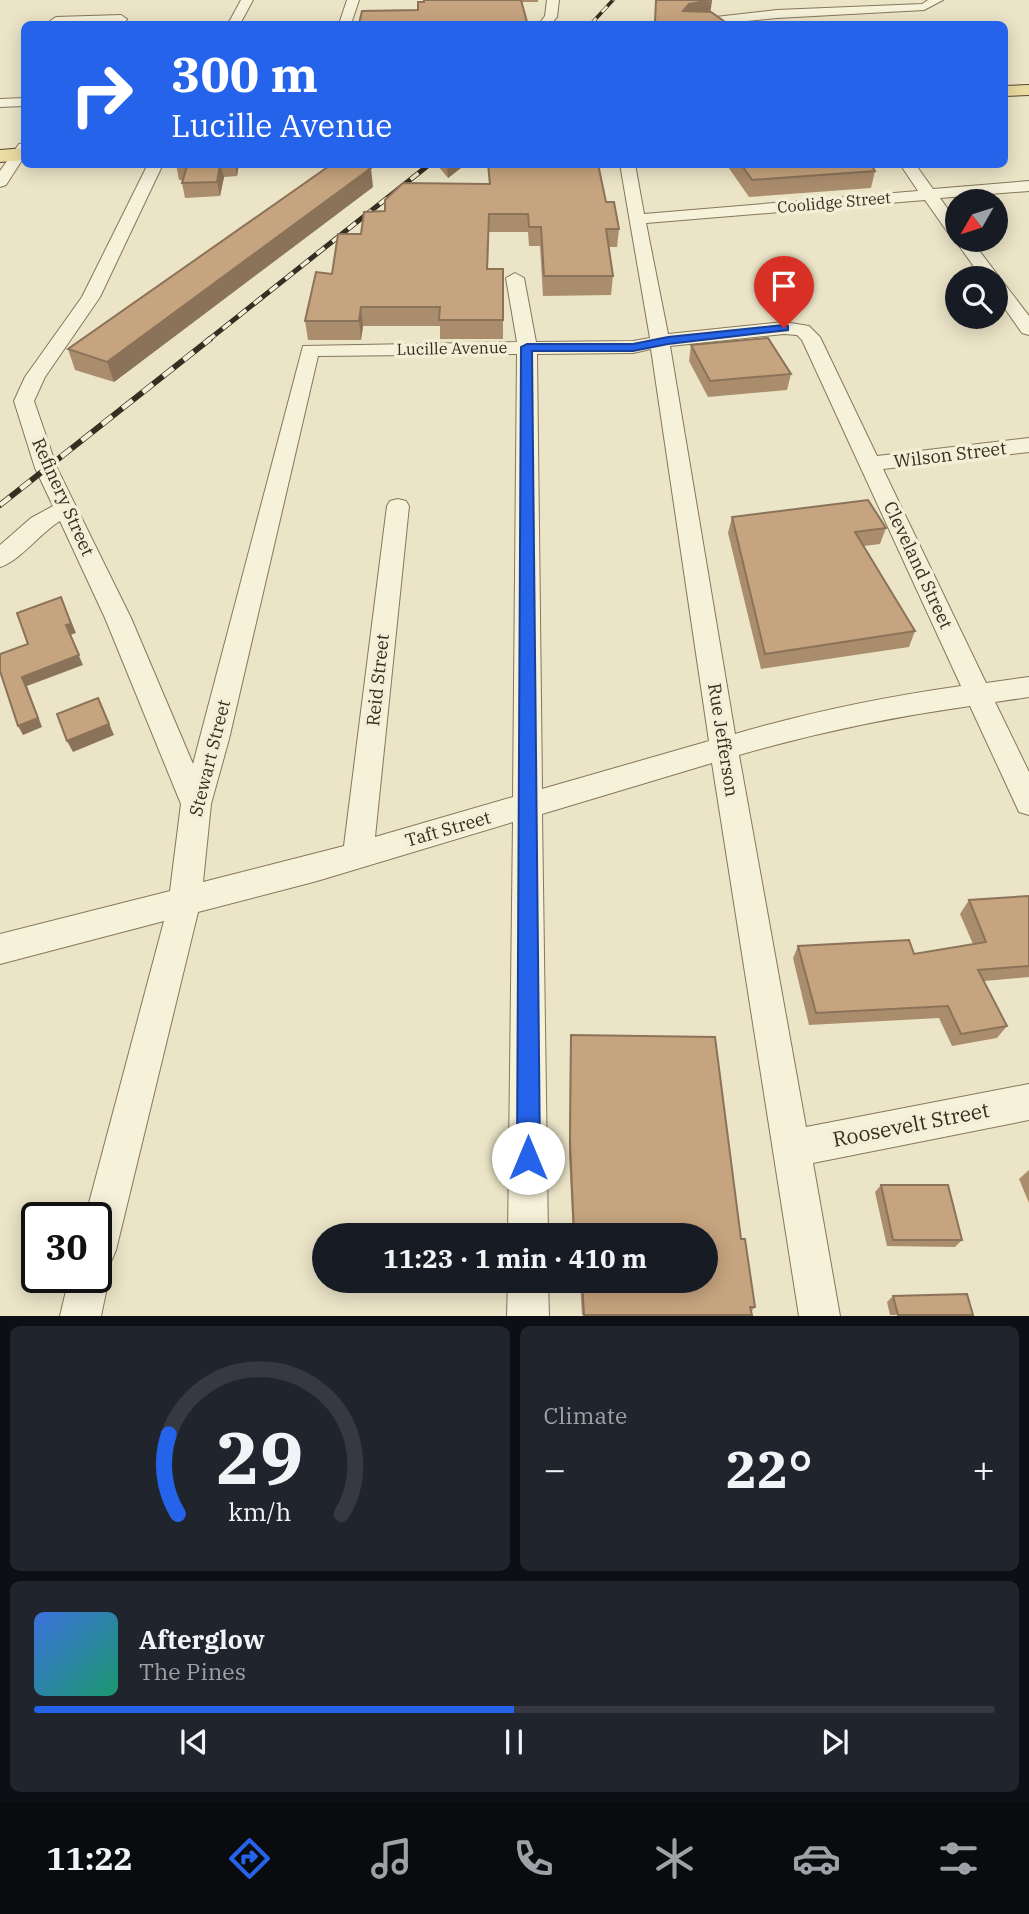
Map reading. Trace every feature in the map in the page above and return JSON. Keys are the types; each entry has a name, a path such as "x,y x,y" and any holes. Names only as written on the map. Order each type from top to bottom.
{"main road":[{"path":"1008,91 1029,90"}],"street":[{"path":"236,21 247,0"},
{"path":"346,21 353,0"},
{"path":"550,21 553,0"},
{"path":"800,0 802,19"},
{"path":"757,21 924,7 937,0"},
{"path":"57,19 122,18"},
{"path":"0,103 21,98"},
{"path":"0,182 17,153"},
{"path":"0,402 24,401 35,377 91,297 154,168"},
{"name":"Rue Jefferson","path":"628,168 660,342 724,750 820,1315"},
{"path":"910,168 945,216"},
{"name":"Coolidge Street","path":"638,219 1029,186"},
{"path":"971,252 982,266"},
{"path":"515,278 527,347 528,1223"},
{"path":"1020,304 1029,329"},
{"name":"Lucille Avenue","path":"310,350 633,347 784,328 802,331"},
{"name":"Cleveland Street","path":"802,331 810,337 1029,803"},
{"name":"Stewart Street","path":"108,1202 185,900 196,804 215,739 310,350"},
{"name":"Refinery Street","path":"24,401 46,468 118,618 196,804"},
{"name":"Wilson Street","path":"871,464 1029,445"},
{"name":"Reid Street","path":"358,855 398,506"},
{"path":"0,559 39,523 66,509"},
{"name":"Taft Street","path":"0,949 358,855 804,726 847,716 1029,687"},
{"name":"Roosevelt Street","path":"792,1149 1029,1102"},
{"path":"80,1315 85,1293"},
{"path":"528,1293 528,1315"}],"building":[{"path":"521,0 527,21 360,21 362,11 418,10 418,2"},
{"path":"656,0 712,0 689,4 683,11 711,12 724,21 655,21"},
{"path":"186,168 219,168 217,182 182,183"},
{"path":"326,168 371,168 107,362 68,349"},
{"path":"488,168 599,168 606,202 614,202 619,229 606,229 613,276 544,276 541,227 529,227 528,214 489,214 487,269 503,269 503,320 439,320 440,307 361,307 359,321 305,321 316,272 332,274 338,234 361,234 364,212 385,211 385,200 403,183 490,184"},
{"path":"744,168 873,168 875,171 752,180"},
{"path":"768,338 791,374 710,381 691,345"},
{"path":"868,500 886,528 855,532 915,631 765,654 732,517"},
{"path":"61,597 71,624 66,625 79,655 22,677 38,718 18,726 0,671 0,654 28,644 17,613"},
{"path":"98,698 109,724 67,741 57,714"},
{"path":"1029,896 1029,966 978,970 1007,1026 961,1034 948,1006 816,1013 798,946 909,940 914,954 986,942 969,900"},
{"path":"571,1035 715,1037 741,1239 745,1239 755,1307 750,1307 752,1315 584,1315 583,1293 718,1293 718,1223 574,1223 570,1143"},
{"path":"881,1185 948,1185 962,1240 893,1240"},
{"path":"967,1294 973,1315 898,1315 893,1296"}],"railway":[{"path":"594,21 613,0"},
{"path":"207,341 425,168"},
{"path":"0,505 210,339"}],"route":[{"path":"528,1158 527,347 633,347 668,340 784,328"}]}
